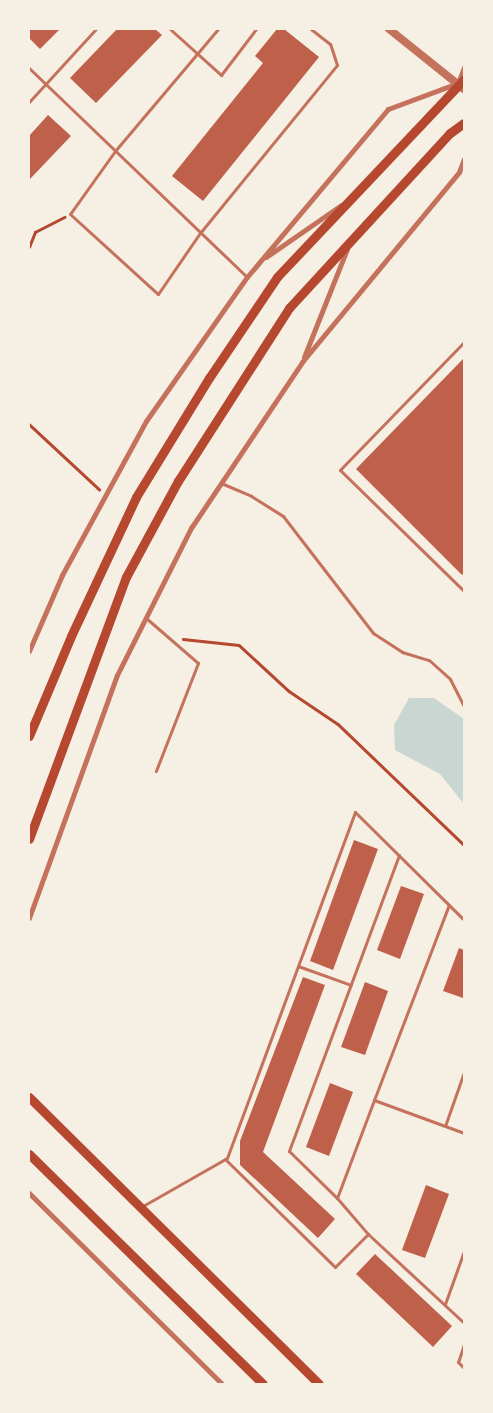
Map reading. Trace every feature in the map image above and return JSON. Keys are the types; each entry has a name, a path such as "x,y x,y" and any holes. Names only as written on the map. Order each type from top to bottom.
{"main road":[{"path":"29,736 71,636 136,497 277,276 462,83"},
{"path":"29,839 126,578 173,490 289,308 450,133 464,123"},
{"path":"29,1097 319,1384"},
{"path":"29,1154 263,1384"},
{"path":"29,1160 39,1165"}],"street":[{"path":"389,29 462,83"},
{"path":"462,83 464,67"},
{"path":"29,652 62,575 146,421 247,277 388,109 462,83"},
{"path":"29,918 117,675 191,528 302,362 459,172 464,158"},
{"path":"260,262 355,194"},
{"path":"302,362 350,243"},
{"path":"29,1193 222,1384"}],"lane":[{"path":"29,102 96,29"},
{"path":"170,29 221,75 256,29"},
{"path":"218,29 115,150 70,214 158,294 200,233 337,65 330,44 311,29"},
{"path":"29,68 247,277"},
{"path":"464,342 340,470 464,592"},
{"path":"221,483 251,496 282,516 373,633 402,652 429,660 450,679 464,707"},
{"path":"146,618 198,663 156,771"},
{"path":"141,1208 225,1159 355,812 464,920"},
{"path":"399,855 289,1151 337,1198 368,1234 464,1323"},
{"path":"337,1198 449,904"},
{"path":"298,966 351,985"},
{"path":"445,1126 464,1072"},
{"path":"374,1100 464,1133"},
{"path":"225,1159 335,1267 368,1234"},
{"path":"444,1304 464,1251"},
{"path":"464,1344 458,1362 464,1368"}],"path":[{"path":"29,247 35,232 70,214"},
{"path":"29,424 106,494"},
{"path":"168,638 240,645 289,691 338,724 464,845"}],"shaded area":[{"path":"409,698 434,698 464,719 464,804 440,774 395,750 394,725"}],"building":[{"path":"29,29 60,29 40,49 29,38"},
{"path":"117,29 155,29 162,35 96,103 70,78"},
{"path":"277,29 284,29 319,57 203,201 172,176 263,63 255,56"},
{"path":"48,115 71,136 30,179 29,136"},
{"path":"464,358 464,573 462,575 356,469"},
{"path":"354,840 378,849 333,970 310,961"},
{"path":"401,886 424,894 400,959 377,950"},
{"path":"459,948 464,950 463,998 443,991"},
{"path":"303,977 325,985 263,1152 335,1219 318,1238 240,1165 240,1141"},
{"path":"365,982 388,991 365,1055 341,1047"},
{"path":"330,1083 353,1092 329,1156 306,1147"},
{"path":"426,1185 449,1194 425,1258 402,1250"},
{"path":"375,1254 452,1326 433,1347 356,1274"}]}
